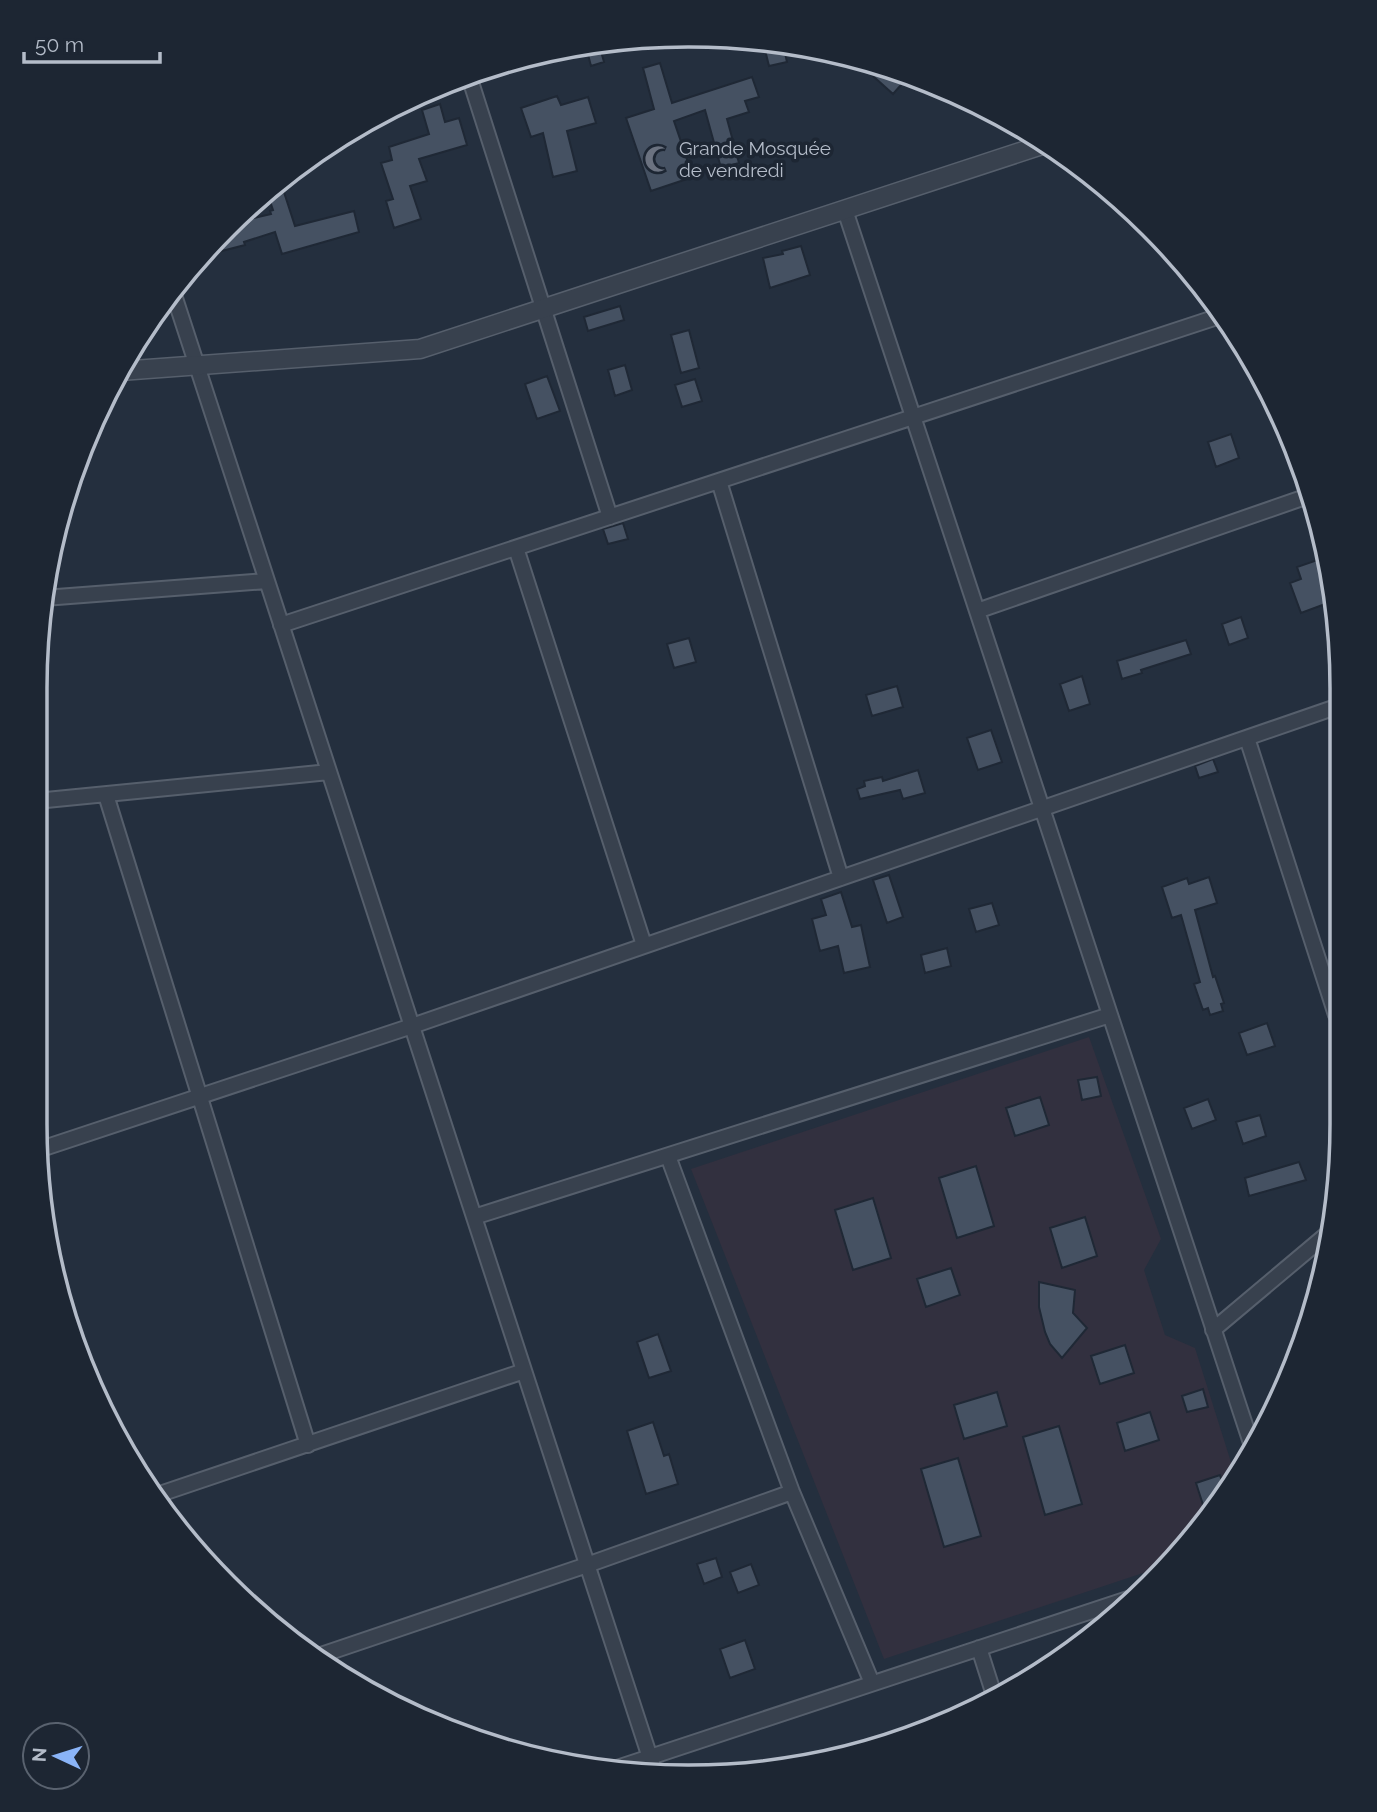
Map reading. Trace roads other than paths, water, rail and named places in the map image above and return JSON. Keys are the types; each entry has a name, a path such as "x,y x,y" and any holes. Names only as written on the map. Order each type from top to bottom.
{"street":[{"path":"471,85 610,517"},
{"path":"132,370 420,349 1034,148"},
{"path":"845,210 1249,1436"},
{"path":"176,303 652,1763"},
{"path":"281,625 1212,319"},
{"path":"719,481 841,878"},
{"path":"977,611 1301,499"},
{"path":"516,548 645,945"},
{"path":"54,597 267,581"},
{"path":"48,1147 412,1026 1330,709"},
{"path":"1247,738 1330,996"},
{"path":"47,800 329,772"},
{"path":"106,795 308,1444"},
{"path":"474,1217 1110,1015"},
{"path":"668,1156 792,1492 872,1684"},
{"path":"1213,1330 1318,1242"},
{"path":"165,1493 524,1371"},
{"path":"327,1653 792,1492"},
{"path":"634,1762 1113,1604"},
{"path":"979,1648 992,1688"}],"place":[{"name":"Grande Mosquée de vendredi","path":"658,159"}]}
